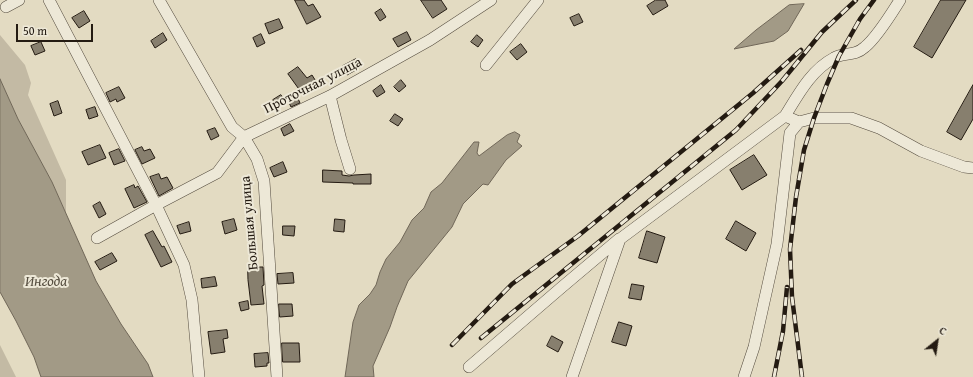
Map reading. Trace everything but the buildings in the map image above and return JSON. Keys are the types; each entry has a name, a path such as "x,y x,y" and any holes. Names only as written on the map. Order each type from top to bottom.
{"street":[{"path":"6,7 19,0"},
{"path":"49,0 156,204 184,265 192,300 199,377"},
{"name":"Большая улица","path":"159,0 232,127 244,137 257,159 264,182 277,377"},
{"name":"Проточная улица","path":"97,238 156,204 217,172 244,137 330,96 430,40 491,0"},
{"path":"486,65 538,0"},
{"path":"469,367 620,239 784,116 818,68 835,57 855,54 865,48 874,38 900,0"},
{"path":"330,96 350,169"},
{"path":"784,116 799,122"},
{"path":"744,377 754,347 777,244 790,133 799,122 814,118 851,118 879,128 921,151 973,168"},
{"path":"572,377 620,239"}],"shaded area":[{"path":"0,35 25,65 31,83 28,95 66,180 66,213 52,182 18,119 0,79"},
{"path":"0,345 16,377 0,377"}],"water":[{"path":"804,4 788,31 774,41 734,49 789,5"},
{"name":"Ингода","path":"0,79 18,119 52,182 96,281 121,324 148,364 153,377 41,377 34,357 0,292"},
{"path":"515,132 520,135 517,142 522,146 506,160 488,185 483,184 463,204 452,227 408,281 373,366 374,377 345,377 353,322 359,305 370,294 376,285 386,259 400,242 412,220 424,208 431,192 442,183 474,142 479,142 477,153 479,156 507,135"}],"railway":[{"path":"481,338 736,130 782,81 822,32 856,0"},
{"path":"802,377 792,297 790,249 796,197 804,150 814,118 839,56 860,19 874,0"},
{"path":"452,345 512,284 578,236 753,93 801,50"},
{"path":"774,377 783,331 787,287"}]}
